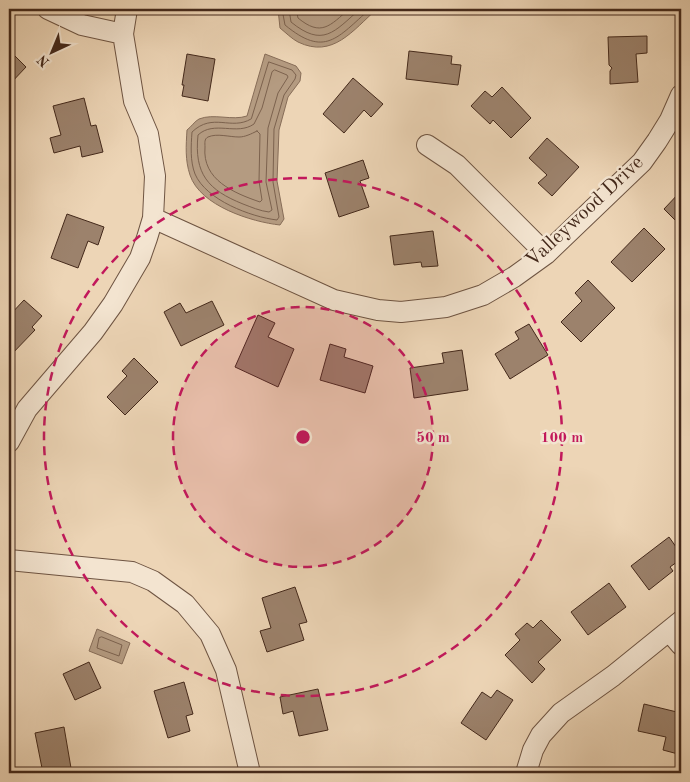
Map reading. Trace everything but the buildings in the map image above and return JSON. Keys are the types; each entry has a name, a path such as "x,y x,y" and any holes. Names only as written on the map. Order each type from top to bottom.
{"street":[{"path":"48,9 82,25 124,34"},
{"path":"9,442 27,408 93,332 113,304 140,258 153,218 155,176 153,155 148,134 134,101 124,34 127,9"},
{"name":"Valleywood Drive","path":"153,218 334,300 378,310 423,311 446,307 483,295 514,278 546,254 642,162 670,120 681,95"},
{"path":"426,145 457,165 546,254"},
{"path":"9,560 132,572 153,581 185,604 210,634 226,670 250,773"},
{"path":"526,773 533,750 541,734 556,718 677,632"}],"water":[{"path":"278,9 377,9 342,40 322,47 298,42 280,28"},
{"path":"265,54 296,66 301,73 300,81 288,97 279,130 277,181 284,219 280,225 242,216 215,204 204,195 190,175 186,147 187,130 198,120 205,117 235,118 247,116"},
{"path":"97,629 130,643 122,664 89,651"}]}
